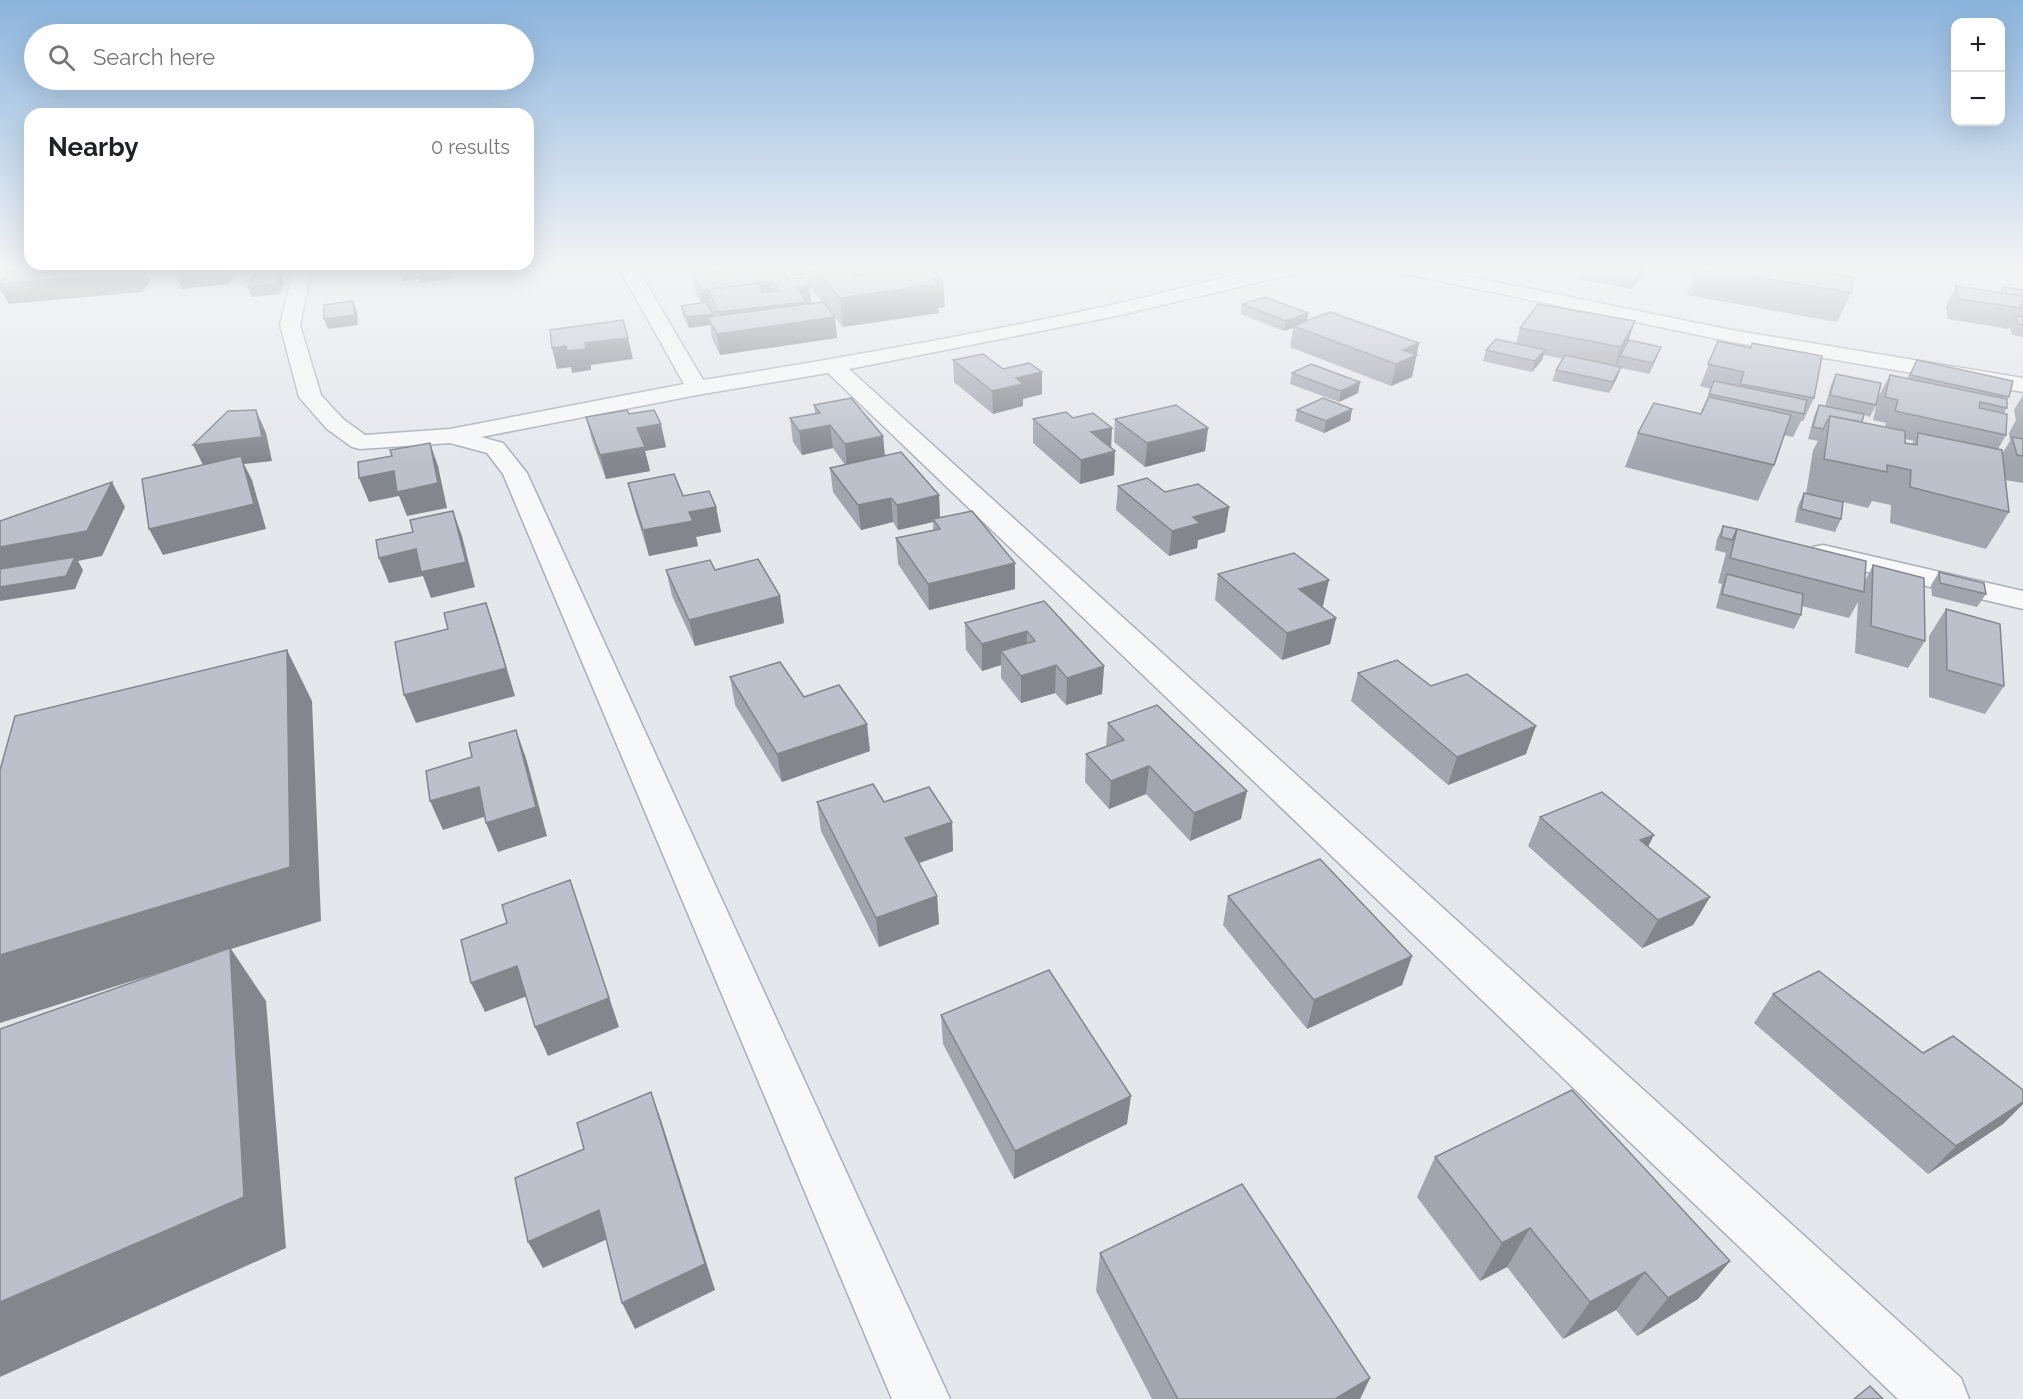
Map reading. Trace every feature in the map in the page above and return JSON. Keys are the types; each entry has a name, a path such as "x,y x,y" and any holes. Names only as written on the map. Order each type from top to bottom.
{"street":[{"path":"292,331 310,397 335,424 360,442 450,436 697,388 834,366 1009,331"},
{"path":"664,331 697,388"},
{"path":"1709,331 2023,385"},
{"path":"834,366 1940,1399"},
{"path":"450,436 495,448 515,473 921,1399"},
{"path":"1802,548 2023,600"}],"building":[{"path":"550,331 626,331 628,338 585,343 586,349 567,351 566,346 552,348"},
{"path":"716,331 736,331 717,334"},
{"path":"1307,331 1385,331 1419,343 1403,350 1417,355 1396,364"},
{"path":"1537,331 1629,331 1621,347"},
{"path":"1496,339 1545,350 1535,361 1486,350"},
{"path":"1629,340 1661,347 1653,363 1620,356"},
{"path":"1718,341 1751,348 1752,343 1822,356 1814,398 1740,384 1744,372 1708,364"},
{"path":"983,354 1003,369 1029,363 1042,372 1016,378 1023,384 992,391 953,360"},
{"path":"1565,355 1621,367 1613,382 1556,370"},
{"path":"1917,360 2013,381 2009,397 1910,375"},
{"path":"1311,364 1360,382 1341,391 1292,373"},
{"path":"1836,374 1881,383 1876,405 1830,395"},
{"path":"1890,375 2007,399 2007,408 1980,402 1979,408 2007,414 2006,435 1895,411 1898,400 1885,397"},
{"path":"1714,381 1807,400 1804,414 1709,394"},
{"path":"1709,397 1791,415 1774,465 1638,433 1654,403 1701,414"},
{"path":"851,398 883,436 845,444 830,425 799,431 790,418 820,413 814,405"},
{"path":"1323,398 1352,409 1326,421 1297,410"},
{"path":"1176,405 1208,428 1147,443 1115,419"},
{"path":"1819,405 1864,414 1862,422 1830,416 1823,429 1813,427"},
{"path":"256,410 262,437 193,445 228,411"},
{"path":"627,410 629,414 654,410 661,424 637,428 645,447 600,455 586,417"},
{"path":"1066,412 1073,418 1093,413 1112,428 1091,432 1115,451 1081,460 1033,419"},
{"path":"1830,416 1905,431 1905,443 1917,445 1918,433 2002,450 2009,512 1910,487 1911,470 1887,465 1887,472 1824,459"},
{"path":"2012,437 2023,439 2023,456 2017,455"},
{"path":"430,443 438,483 397,492 394,471 359,478 358,462 392,456 390,450"},
{"path":"901,452 939,495 897,505 891,498 858,505 830,468"},
{"path":"241,456 254,504 149,529 142,479"},
{"path":"674,474 683,496 709,491 716,507 689,512 693,521 643,530 628,483"},
{"path":"1147,478 1165,492 1198,484 1229,507 1193,517 1200,523 1172,531 1118,486"},
{"path":"112,482 87,531 0,547 0,521"},
{"path":"1804,493 1843,502 1841,519 1801,509"},
{"path":"453,511 466,562 421,572 416,549 379,558 376,540 413,532 410,520"},
{"path":"972,511 1015,563 928,584 896,538 940,529 933,519"},
{"path":"1723,526 1737,529 1732,540 1721,537"},
{"path":"1737,529 1866,561 1864,592 1730,558"},
{"path":"1294,553 1329,580 1299,589 1336,618 1287,633 1218,574"},
{"path":"75,557 66,576 0,587 0,569"},
{"path":"758,559 780,596 689,620 666,570 710,560 715,570"},
{"path":"1873,565 1924,578 1925,641 1871,626"},
{"path":"1939,572 1984,583 1986,594 1940,583"},
{"path":"1727,574 1803,594 1801,615 1722,594"},
{"path":"1044,601 1104,666 1067,678 1056,665 1021,676 1001,651 1035,641 1027,631 982,644 965,623"},
{"path":"486,603 506,668 404,695 395,642 448,629 444,613"},
{"path":"1946,609 2000,624 2004,686 1947,670"},
{"path":"287,650 290,867 0,955 0,770 15,716"},
{"path":"1397,660 1431,686 1467,674 1536,726 1457,757 1358,673"},
{"path":"780,662 804,697 839,685 867,724 777,754 730,677"},
{"path":"1157,705 1247,791 1194,813 1149,766 1111,781 1086,754 1124,740 1108,723"},
{"path":"516,730 536,807 486,823 479,787 430,801 426,771 472,757 469,743"},
{"path":"873,784 884,802 929,787 952,822 905,838 937,896 876,918 817,802"},
{"path":"1602,792 1654,835 1640,840 1710,897 1658,920 1540,817"},
{"path":"1320,859 1412,956 1314,1000 1228,896"},
{"path":"570,880 609,998 535,1027 517,966 471,983 461,940 507,923 502,905"},
{"path":"230,948 244,1197 0,1302 0,1029"},
{"path":"1049,970 1131,1096 1015,1151 941,1015"},
{"path":"1819,971 1923,1053 1953,1036 2023,1090 2023,1102 1956,1146 1773,994"},
{"path":"1572,1090 1730,1261 1668,1298 1645,1272 1590,1302 1530,1228 1502,1243 1435,1157"},
{"path":"651,1092 705,1264 622,1303 599,1210 528,1242 515,1178 584,1149 577,1123"},
{"path":"1242,1184 1370,1378 1335,1399 1178,1399 1100,1253"},
{"path":"1870,1386 1883,1399 1854,1399"}]}
